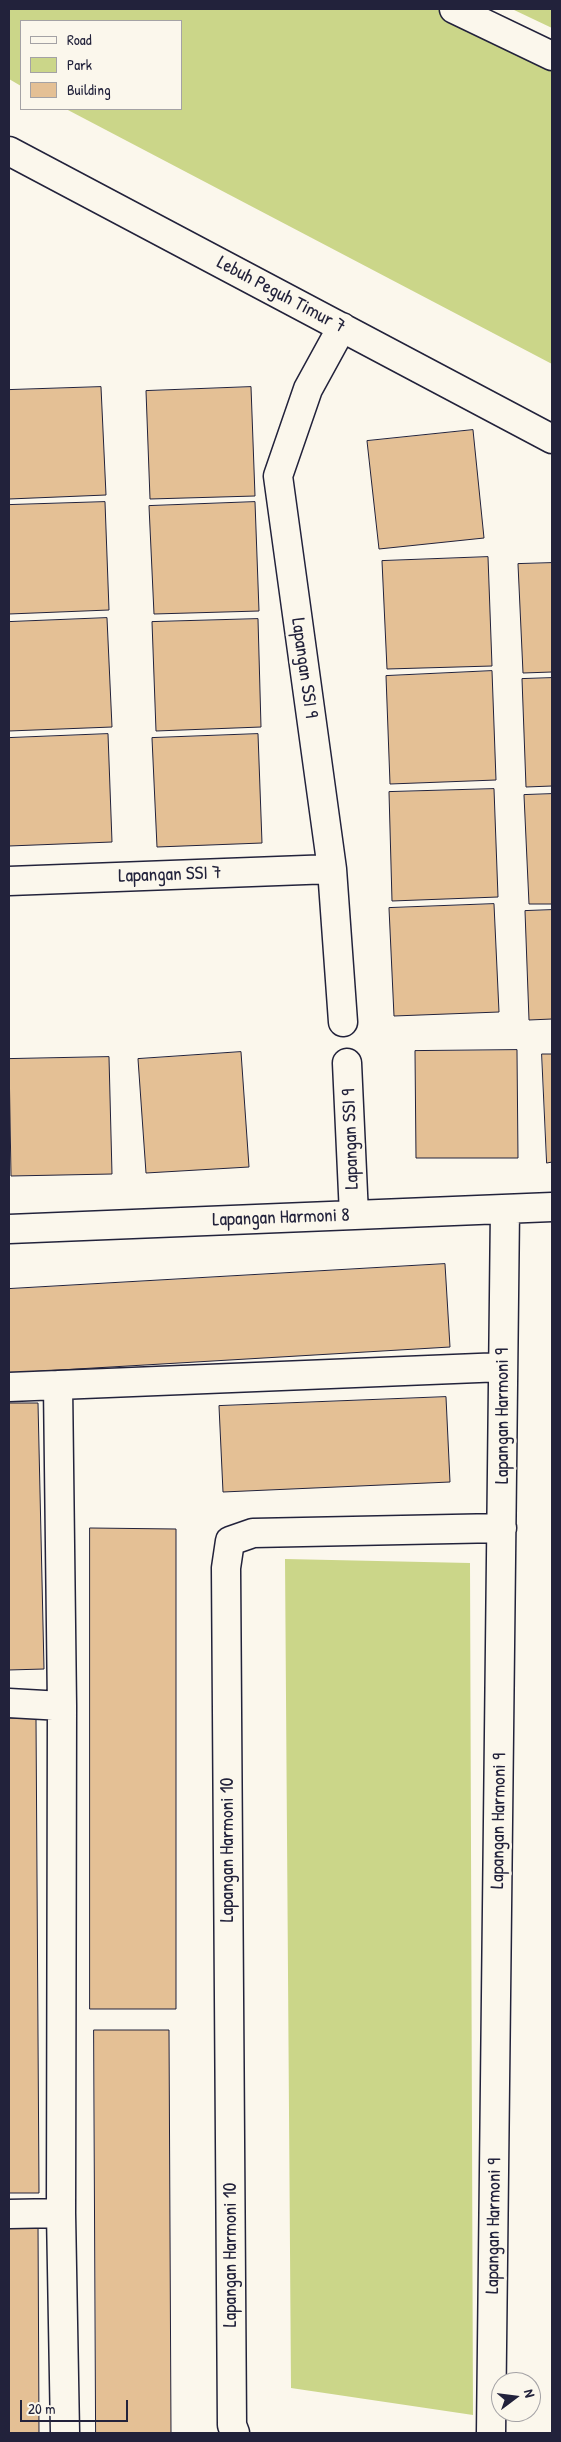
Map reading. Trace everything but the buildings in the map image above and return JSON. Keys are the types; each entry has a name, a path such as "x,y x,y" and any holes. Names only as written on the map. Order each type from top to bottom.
{"street":[{"path":"454,9 552,56"},
{"name":"Lebuh Peguh Timur 7","path":"9,151 552,438"},
{"name":"Lapangan SSI 9","path":"342,327 308,389 278,476 332,868 343,1022"},
{"name":"Lapangan SSI 7","path":"9,881 332,868"},
{"name":"Lapangan SSI 9","path":"348,1063 354,1215"},
{"name":"Lapangan Harmoni 8","path":"9,1229 552,1207"},
{"name":"Lapangan Harmoni 9","path":"491,2433 505,1209"},
{"path":"9,1387 503,1367"},
{"path":"58,1385 62,1706 61,2213 65,2433"},
{"name":"Lapangan Harmoni 10","path":"235,2433 232,2425 226,1578 230,1541 253,1533 502,1528"},
{"path":"9,1703 62,1706"},
{"path":"9,2214 61,2213"}],"green space":[{"path":"9,9 439,9 552,63 552,364 68,110 182,110 182,20 20,20 20,85 9,79"},
{"path":"512,9 552,9 552,28"},
{"path":"285,1559 470,1563 473,2415 291,2388"}]}
